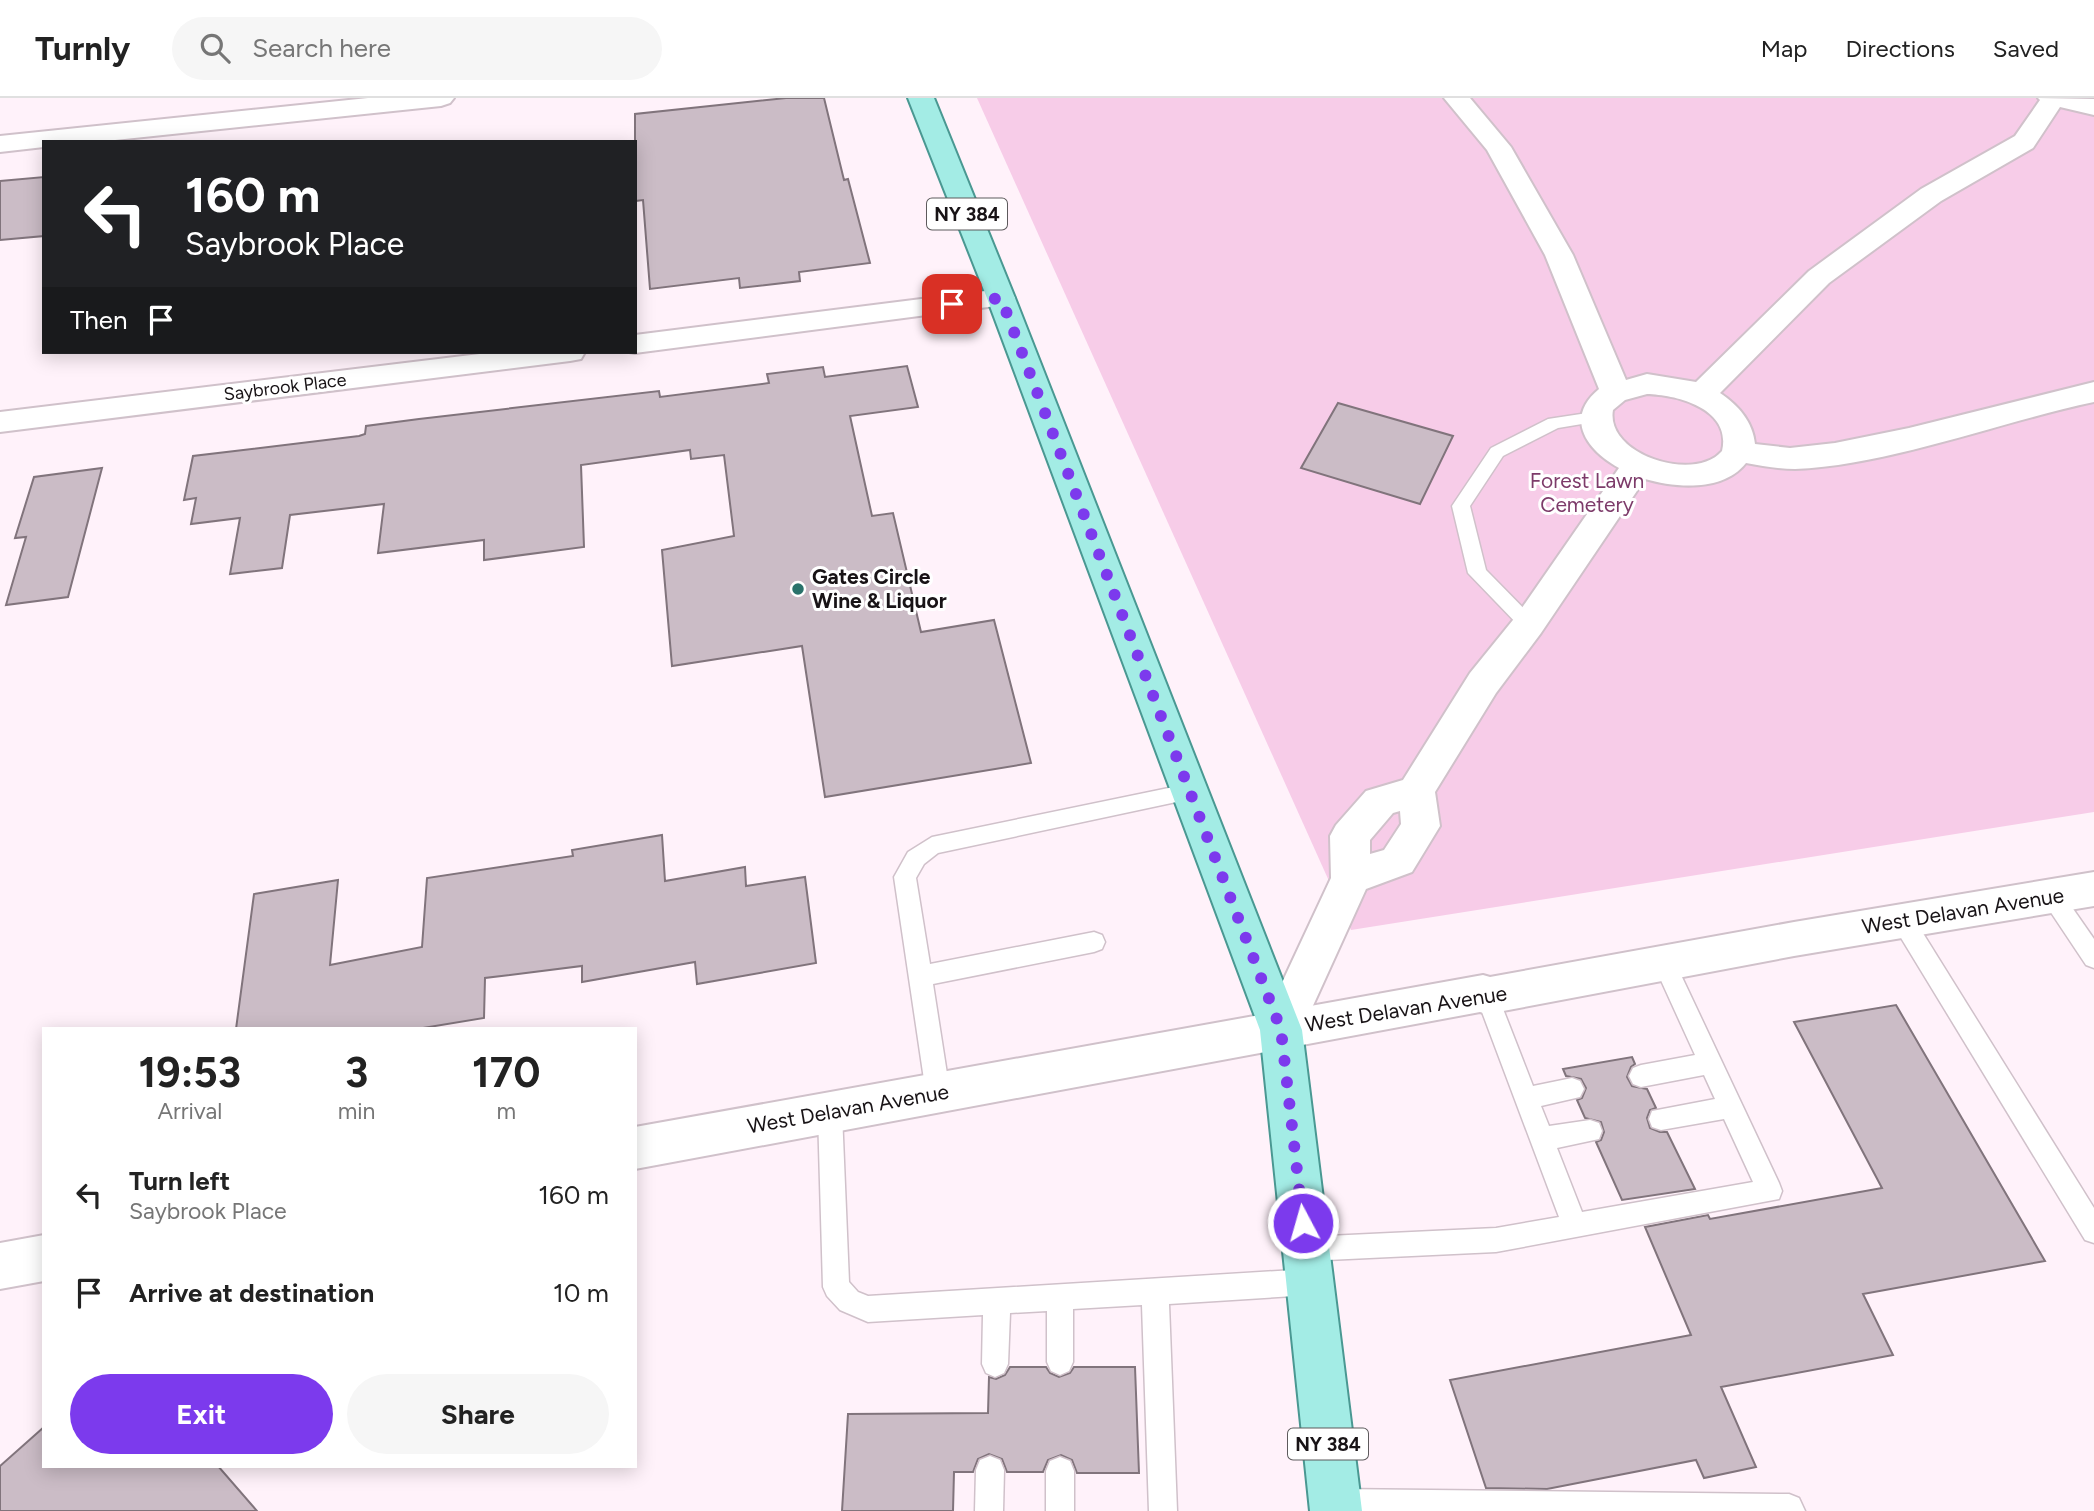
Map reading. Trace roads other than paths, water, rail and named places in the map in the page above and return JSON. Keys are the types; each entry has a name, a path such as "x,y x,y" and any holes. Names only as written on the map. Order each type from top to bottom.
{"main road":[{"name":"NY 384","path":"920,98 1001,298 1281,1030 1336,1507"}],"street":[{"path":"0,144 441,98"},
{"path":"1457,98 1498,148 1559,255 1615,391"},
{"path":"1702,394 1819,277 1931,195 2024,142 2053,98 2094,107"},
{"path":"637,344 1001,298"},
{"name":"Saybrook Place","path":"0,422 554,354"},
{"path":"1647,384 1672,386 1702,394 1733,420 1740,436 1739,452 1728,464 1709,473 1688,476 1662,474 1636,467 1609,449 1597,433 1594,417 1601,401 1615,391 1647,384"},
{"path":"1739,452 1794,458 1883,445 2043,401 2094,392"},
{"path":"1351,878 1398,861 1422,826 1416,791 1482,683 1529,624 1636,467"},
{"path":"1281,1030 1351,878 1350,836 1380,802 1416,791"},
{"name":"West Delavan Avenue","path":"637,1148 1483,993 1487,996 1903,920 2094,889"},
{"path":"0,1266 42,1258"}],"lane":[{"path":"1529,624 1477,573 1461,506 1497,452 1554,423 1594,417"},
{"path":"938,1093 905,877 916,858 932,846 1188,792"},
{"path":"2052,896 2094,958"},
{"path":"1903,920 2094,1231"},
{"path":"921,976 1094,942"},
{"path":"830,1113 836,1287 849,1301 868,1309 1155,1291 1496,1240 1770,1191 1665,965"},
{"path":"1487,996 1575,1226"},
{"path":"1641,1076 1711,1063"},
{"path":"1526,1098 1572,1089"},
{"path":"1661,1119 1731,1107"},
{"path":"1542,1139 1590,1131"},
{"path":"1155,1291 1163,1511"},
{"path":"1060,1297 1060,1362"},
{"path":"995,1364 997,1301"},
{"path":"989,1511 990,1470"},
{"path":"1060,1471 1060,1511"},
{"path":"1336,1507 1789,1508 1791,1511"}],"place":[{"name":"Gates Circle Wine & Liquor","path":"798,589"}],"park label":[{"name":"Forest Lawn Cemetery","path":"1587,493"}]}
